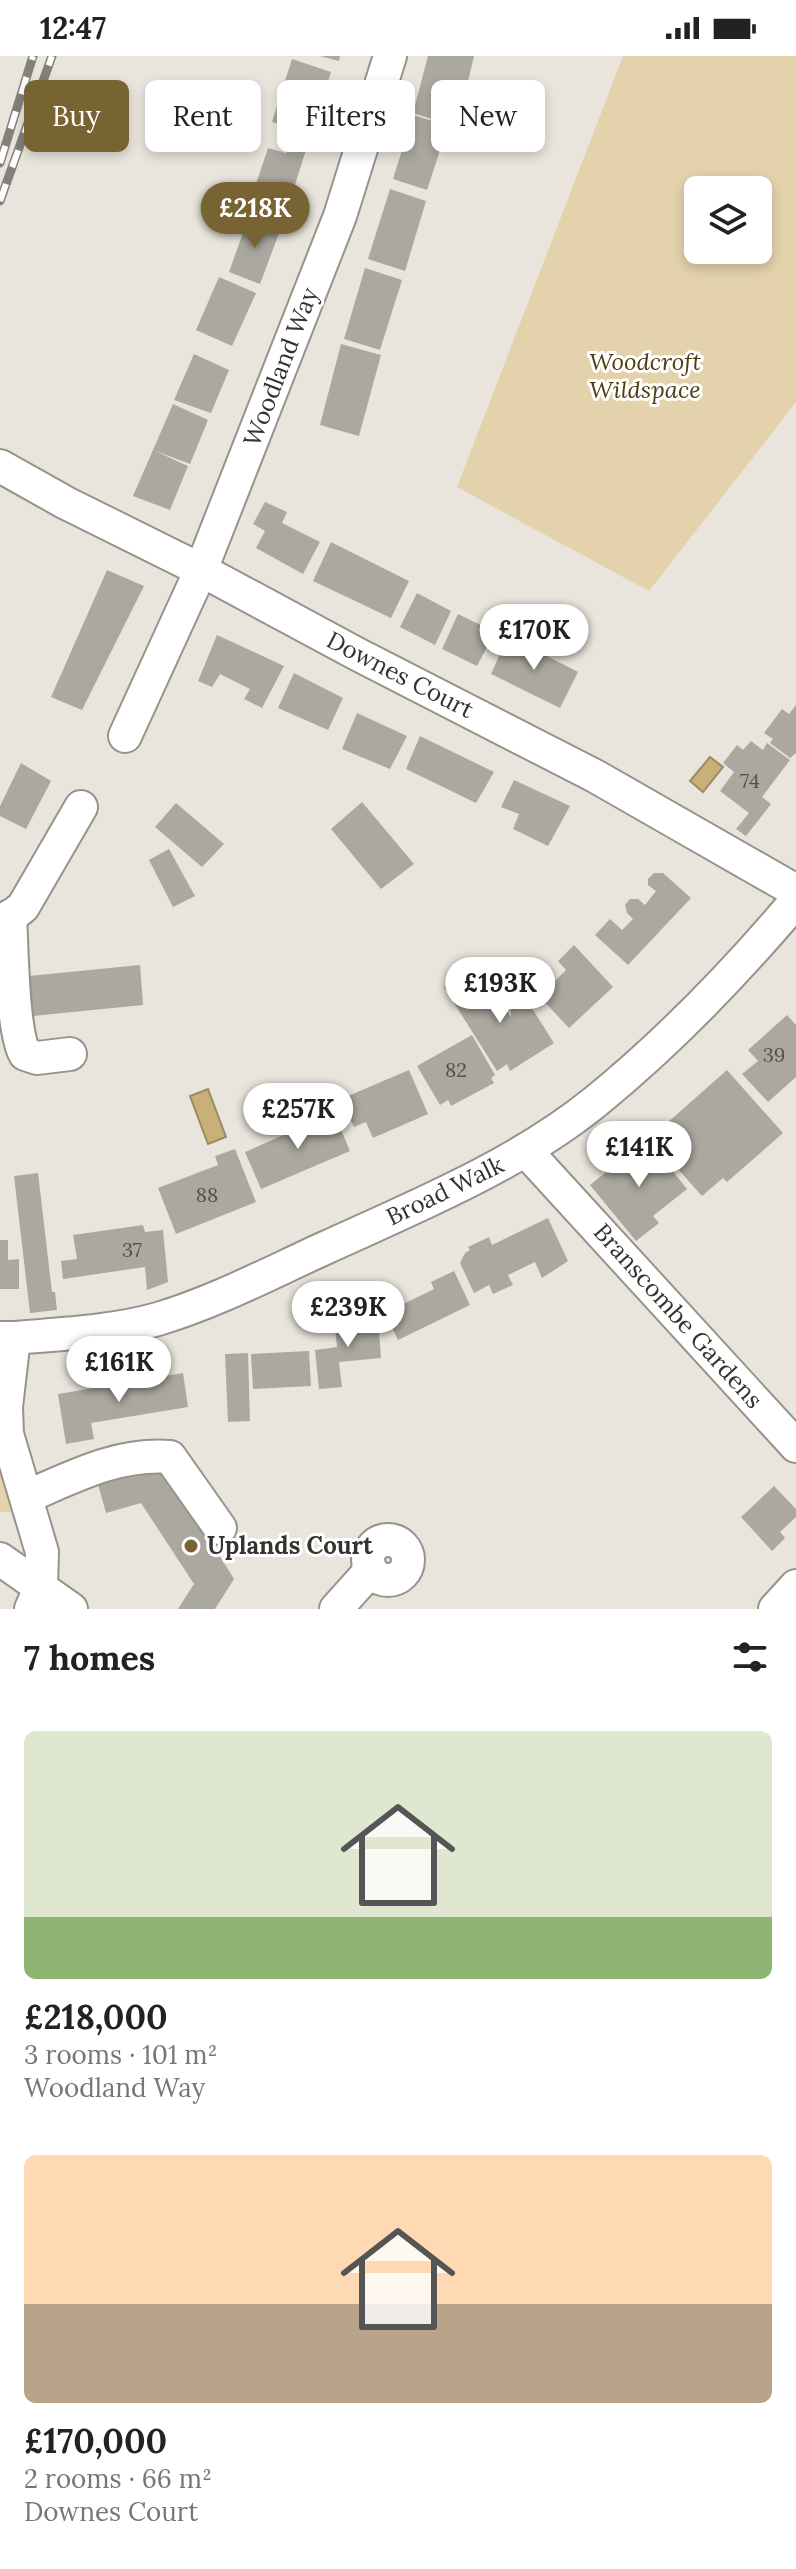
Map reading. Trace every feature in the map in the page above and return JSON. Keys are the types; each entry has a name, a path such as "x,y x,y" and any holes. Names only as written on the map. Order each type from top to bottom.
{"street":[{"name":"Woodland Way","path":"125,736 201,570 340,216 390,56"},
{"name":"Downes Court","path":"0,466 595,776 796,891"},
{"path":"70,1054 37,1058 25,1054 22,1048 17,1029 5,921 23,907 81,807"},
{"name":"Broad Walk","path":"7,1338 84,1332 156,1319 199,1304 345,1239 526,1151 594,1103 656,1049 749,956 796,901"},
{"name":"Branscombe Gardens","path":"526,1151 796,1446"},
{"path":"7,1338 7,1434 42,1552 36,1598"},
{"path":"26,1497 101,1465 145,1455 170,1457 220,1528"},
{"path":"0,1559 36,1598 71,1609"},
{"path":"336,1609 371,1570"},
{"path":"775,1609 796,1586"}],"green space":[{"name":"Woodcroft Wildspace","path":"623,56 796,56 796,402 649,591 457,487"},
{"path":"0,1461 11,1512 0,1512"}],"shaded area":[{"path":"710,757 723,767 703,792 690,781"},
{"path":"208,1089 226,1137 208,1144 190,1096"}],"building":[{"path":"320,56 340,56 339,61"},
{"path":"428,56 474,56 468,80 431,80 431,119 415,114"},
{"path":"292,59 331,72 329,80 285,80"},
{"path":"277,106 277,123 272,122"},
{"path":"415,116 431,121 431,152 439,152 427,190 393,179 401,152 415,152"},
{"path":"268,148 286,153 305,152 286,213 269,208 267,214 239,204 246,183 255,187"},
{"path":"390,189 426,201 405,271 368,259"},
{"path":"249,216 281,228 260,284 229,272"},
{"path":"365,268 402,280 380,350 344,339"},
{"path":"219,277 256,293 232,346 196,330"},
{"path":"341,344 381,355 359,436 320,425"},
{"path":"194,354 229,370 211,413 174,400"},
{"path":"173,404 208,420 190,464 153,450"},
{"path":"153,450 188,466 170,510 133,496"},
{"path":"265,502 287,512 282,523 320,542 303,574 256,548 265,531 253,524"},
{"path":"331,542 409,581 391,618 313,581"},
{"path":"107,570 144,586 82,710 51,697"},
{"path":"417,593 451,611 435,645 400,627"},
{"path":"458,614 495,632 477,666 442,649"},
{"path":"217,635 284,666 262,708 244,699 250,689 220,674 212,687 198,681"},
{"path":"508,636 578,672 560,708 491,674"},
{"path":"294,673 343,698 328,730 278,708"},
{"path":"796,705 796,753 790,758 770,743 773,739 764,733 782,709 789,714"},
{"path":"357,713 407,736 390,769 342,749"},
{"path":"420,736 494,772 476,803 406,769"},
{"path":"751,741 763,750 767,743 790,760 762,797 771,804 746,836 736,829 749,813 720,791 734,772 723,763 737,745 743,750"},
{"path":"21,763 51,781 26,829 0,816 0,806"},
{"path":"514,780 570,806 548,846 513,829 519,814 501,807"},
{"path":"362,802 414,864 381,889 331,829"},
{"path":"176,803 224,844 202,867 155,827"},
{"path":"169,849 195,896 173,907 149,860"},
{"path":"654,873 663,873 691,898 628,965 595,935 610,919 622,930 633,919 625,905 630,899 638,899 645,905 656,891 648,885 648,879"},
{"path":"574,945 613,987 569,1028 539,996 539,988 546,981 553,983 566,970 558,961"},
{"path":"140,965 143,1005 23,1017 19,977"},
{"path":"458,978 469,995 468,987 476,982 486,982 511,1017 511,1010 520,1004 530,1005 554,1043 510,1071 507,1064 497,1071 444,987"},
{"path":"787,1015 796,1025 796,1077 768,1102 742,1074 758,1061 748,1050"},
{"path":"472,1035 495,1075 491,1078 494,1083 451,1106 448,1100 440,1105 417,1066"},
{"path":"409,1070 428,1114 373,1138 366,1122 354,1127 341,1099"},
{"path":"727,1070 783,1133 727,1182 723,1178 702,1196 653,1141 670,1126 667,1123"},
{"path":"334,1113 350,1151 261,1189 245,1152"},
{"path":"647,1139 687,1189 653,1216 659,1223 636,1241 590,1185"},
{"path":"235,1149 256,1202 176,1234 158,1188 218,1165 215,1156"},
{"path":"38,1173 52,1292 55,1292 57,1310 30,1313 14,1176"},
{"path":"548,1218 568,1261 542,1278 535,1262 508,1275 513,1285 493,1294 489,1285 474,1293 460,1263 470,1250 468,1247 489,1237 492,1245"},
{"path":"143,1225 145,1232 163,1230 168,1282 147,1290 145,1267 63,1279 61,1261 77,1259 73,1235"},
{"path":"0,1240 8,1240 8,1260 19,1259 19,1289 0,1289"},
{"path":"454,1271 470,1305 398,1340 385,1313 434,1289 431,1282"},
{"path":"359,1314 360,1319 378,1318 381,1358 339,1362 342,1387 319,1389 315,1350 337,1347 335,1326 345,1325 344,1315"},
{"path":"309,1351 311,1386 253,1389 251,1354"},
{"path":"248,1353 250,1421 228,1422 225,1354"},
{"path":"183,1373 188,1407 91,1423 94,1439 66,1444 58,1394"},
{"name":"Uplands Court","path":"164,1466 234,1579 215,1609 178,1609 194,1584 141,1503 106,1513 98,1484"},
{"path":"774,1486 796,1509 796,1517 780,1532 785,1538 772,1551 741,1517"}],"railway":[{"path":"0,163 33,56"},
{"path":"0,201 52,56"}],"place":[{"name":"Uplands Court","path":"191,1546"}]}
